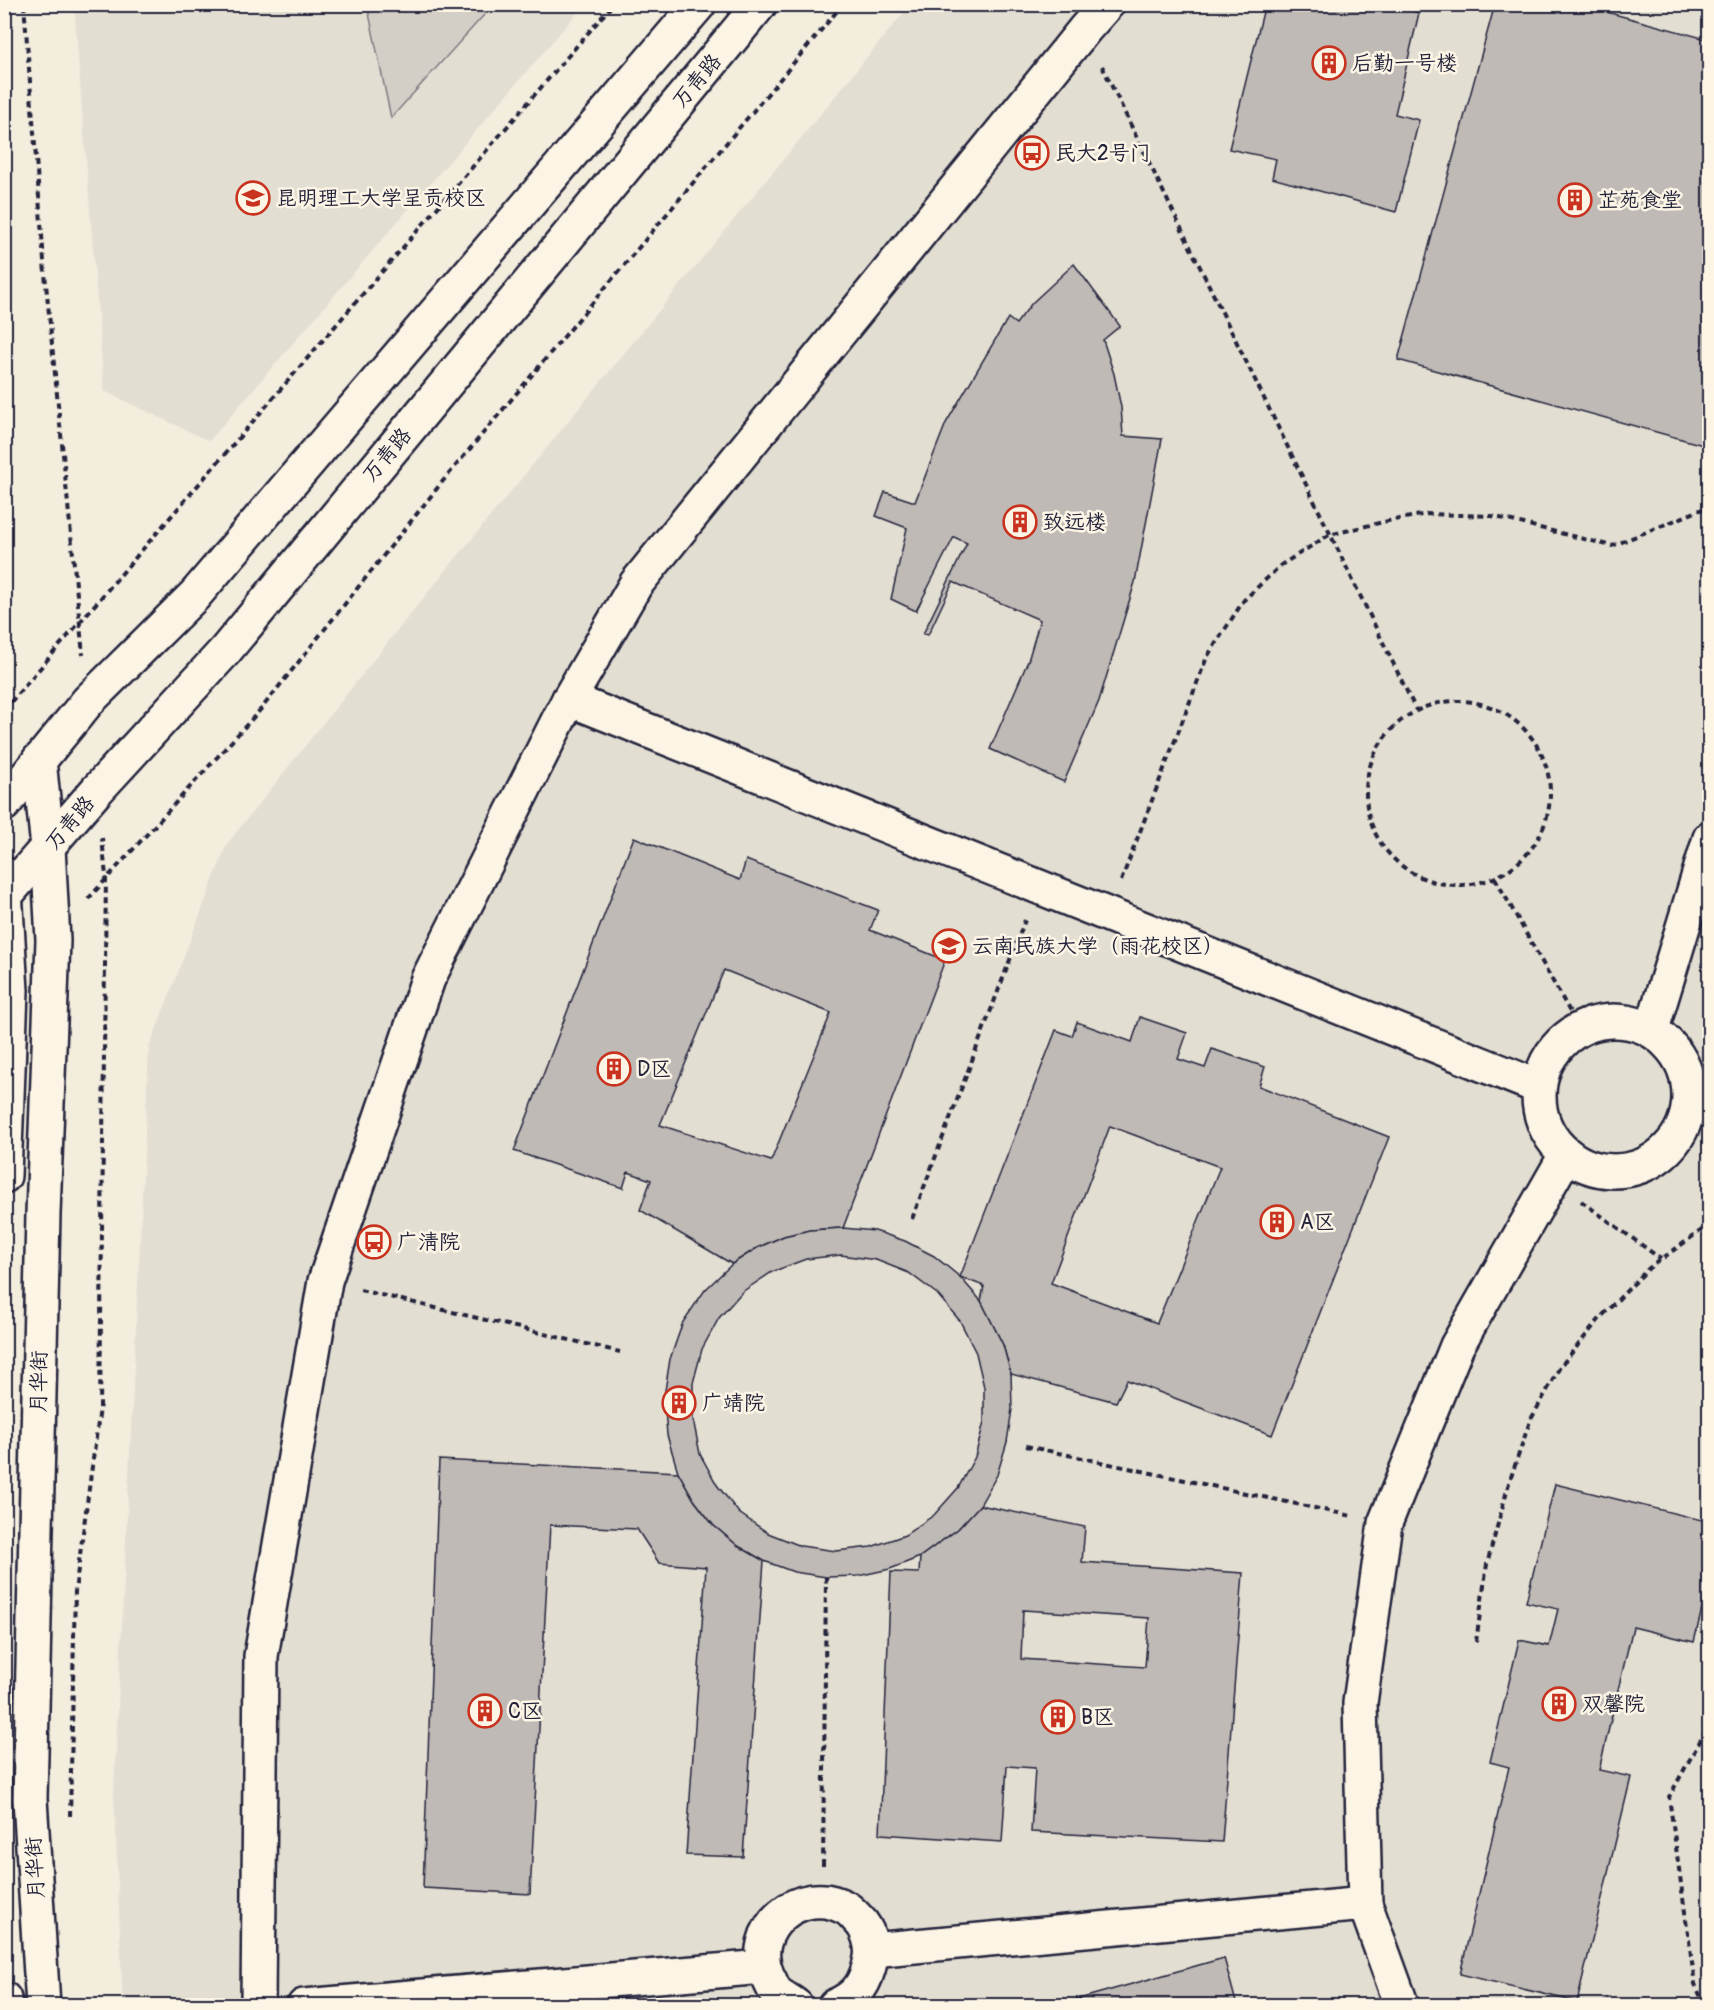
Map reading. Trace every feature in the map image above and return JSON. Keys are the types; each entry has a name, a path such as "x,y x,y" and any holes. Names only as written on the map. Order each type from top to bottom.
{"main road":[{"path":"4,804 88,701 195,595 699,4"},
{"name":"万青路","path":"5,889 48,848 97,790 225,651 760,4"},
{"path":"258,2006 261,1656 325,1281 428,979 568,699 636,584 1084,29 1107,4"},
{"path":"568,699 1539,1088"},
{"name":"月华街","path":"39,760 48,848 53,940 43,1214 30,1799 43,2006"},
{"path":"1652,1029 1710,838"},
{"path":"4,1176 11,990 5,889"},
{"path":"1616,1019 1652,1029 1675,1049 1699,1107 1678,1137 1656,1160 1626,1171 1559,1167 1543,1124 1539,1088 1551,1052 1579,1028 1616,1019"},
{"path":"1402,2006 1365,1904 1360,1703 1385,1523 1457,1346 1559,1167"},
{"path":"796,2006 776,1991 764,1967 764,1941 776,1919 796,1904 822,1900 846,1908 864,1926 873,1950 867,1977 850,1999 835,2006"},
{"path":"873,1950 1365,1904"},
{"path":"304,2006 764,1967"},
{"path":"4,1999 5,2006"}],"path":[{"path":"4,710 613,4"},
{"path":"53,940 106,876 261,709 443,481 843,4"},
{"path":"1084,29 1416,710"},
{"path":"1108,915 1207,657 1244,600 1281,565 1329,534 1427,514 1492,516 1612,546 1710,506"},
{"path":"1444,701 1473,701 1501,710 1525,729 1541,753 1550,781 1549,810 1539,839 1520,861 1495,878 1461,886 1426,880 1396,862 1375,833 1366,799 1370,764 1388,732 1416,710 1444,701"},
{"path":"1495,878 1579,1028"},
{"path":"912,1219 1037,887"},
{"path":"1559,1167 1661,1259"},
{"path":"1476,1642 1487,1564 1509,1482 1530,1421 1560,1367 1602,1316 1649,1268 1709,1225"},
{"path":"325,1281 620,1352"},
{"path":"1026,1446 1385,1523"},
{"path":"822,1900 826,1577"},
{"path":"1705,2006 1695,1984 1669,1797 1710,1723"}],"shaded area":[{"path":"367,4 493,4 493,5 391,118"},
{"name":"昆明理工大学呈贡校区","path":"74,5 584,5 209,441 104,391"},
{"name":"云南民族大学（雨花校区）","path":"910,5 1709,5 1709,2005 123,2006 114,1792 149,1048 227,844 416,607"}],"building":[{"name":"后勤一号楼","path":"1265,4 1384,4 1419,13 1395,114 1419,120 1396,212 1272,178 1276,159 1229,149"},
{"name":"芷苑食堂","path":"1495,4 1577,4 1710,40 1710,447 1398,360"},
{"name":"致远楼","path":"1074,264 1120,326 1103,340 1114,374 1121,407 1123,436 1162,439 1135,582 1099,701 1064,782 990,749 1028,661 1040,620 953,582 928,635 923,634 967,543 954,537 916,611 891,599 907,528 876,516 885,492 915,502 946,423 1008,318 1016,324 1032,303"},
{"name":"D区","path":"634,837 740,880 746,860 878,910 870,930 945,960 843,1228 810,1230 784,1236 757,1248 732,1264 640,1210 651,1180 628,1172 623,1188 514,1151","holes":["724,970 831,1013 771,1161 660,1125"]},
{"name":"A区","path":"1140,1017 1187,1033 1178,1059 1205,1068 1212,1049 1265,1067 1259,1086 1389,1137 1272,1435 1127,1380 1116,1402 1011,1374 1003,1345 981,1301 984,1286 960,1277 1056,1030 1072,1036 1077,1022 1132,1042","holes":["1110,1126 1220,1167 1157,1323 1051,1283"]},
{"name":"广靖院","path":"843,1228 875,1231 905,1241 934,1256 960,1277 981,1301 1003,1345 1011,1374 1012,1409 1007,1442 997,1475 980,1505 958,1529 920,1557 890,1569 858,1576 826,1577 794,1572 764,1561 738,1546 713,1525 694,1500 678,1472 667,1435 664,1397 670,1359 683,1322 705,1290 732,1264 757,1248 784,1236 810,1230","holes":["841,1255 876,1260 909,1273 937,1294 960,1321 976,1353 984,1387 984,1422 975,1457 958,1488 934,1515 905,1535 871,1547 836,1551 801,1546 768,1533 739,1513 717,1485 700,1454 693,1419 693,1383 702,1349 719,1318 742,1292 772,1272 806,1259"]},
{"name":"C区","path":"439,1460 678,1472 694,1500 713,1525 738,1546 764,1561 743,1857 686,1855 706,1567 659,1563 637,1529 550,1525 530,1894 423,1888"},
{"name":"双馨院","path":"1555,1484 1710,1522 1710,1576 1694,1642 1633,1627 1599,1770 1631,1777 1577,2002 1460,1974 1509,1767 1490,1762 1519,1640 1549,1646 1558,1609 1526,1602"},
{"name":"B区","path":"980,1505 1085,1527 1082,1562 1243,1573 1222,1842 1031,1832 1035,1768 1007,1766 1002,1842 880,1834 891,1572 919,1573 920,1557 958,1529","holes":["1023,1610 1149,1618 1145,1667 1021,1659"]},
{"path":"1224,1958 1237,2006 1054,2006"}],"place":[{"name":"后勤一号楼","path":"1329,63"},
{"name":"民大2号门","path":"1032,153"},
{"name":"昆明理工大学呈贡校区","path":"253,198"},
{"name":"芷苑食堂","path":"1575,200"},
{"name":"致远楼","path":"1020,522"},
{"name":"云南民族大学（雨花校区）","path":"949,946"},
{"name":"D区","path":"614,1069"},
{"name":"A区","path":"1277,1222"},
{"name":"广清院","path":"374,1242"},
{"name":"广靖院","path":"679,1403"},
{"name":"双馨院","path":"1559,1704"},
{"name":"C区","path":"485,1711"},
{"name":"B区","path":"1058,1717"}]}
